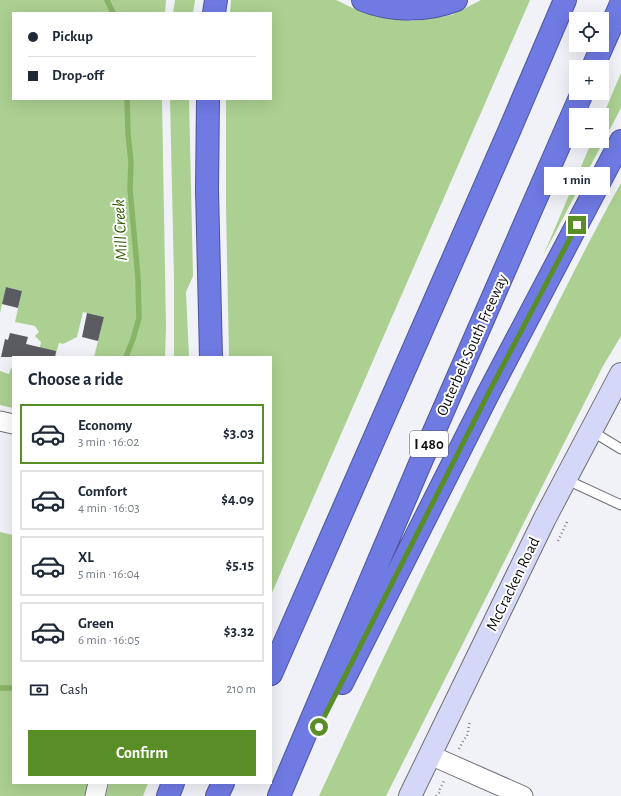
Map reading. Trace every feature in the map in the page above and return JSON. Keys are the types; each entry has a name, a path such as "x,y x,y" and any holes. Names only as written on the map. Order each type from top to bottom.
{"highway":[{"path":"214,12 216,0"},
{"path":"363,0 389,8 405,9 436,6 456,0"},
{"path":"272,672 510,129 564,0"},
{"path":"596,60 621,4"},
{"path":"208,100 207,190 211,356"},
{"name":"Outerbelt South Freeway","path":"279,796 419,466 579,100"},
{"path":"284,796 488,394 621,141"},
{"path":"168,796 173,784"},
{"path":"217,796 223,784"}],"street":[{"name":"McCracken Road","path":"410,796 565,479 621,374"},
{"path":"0,421 12,424"},
{"path":"430,755 523,796"},
{"path":"95,796 98,784"}],"lane":[{"path":"590,430 621,449"},
{"path":"565,479 619,501"}],"path":[{"path":"557,543 570,516"},
{"path":"464,739 467,737 470,720"},
{"path":"436,796 440,792 440,788"}],"green space":[{"path":"0,0 166,0 165,12 12,12 12,100 162,100 166,328 165,356 94,356 104,317 83,312 77,337 63,344 59,343 55,356 38,356 41,342 35,336 39,332 35,326 15,322 22,291 6,287 0,313"},
{"path":"175,0 195,0 193,12 173,12"},
{"path":"231,0 336,0 361,12 380,17 409,21 452,15 481,0 530,0 272,593 272,356 229,356 226,206 226,100 272,100 272,12 230,12"},
{"path":"621,73 621,108 609,131 609,108 606,108"},
{"path":"170,100 189,100 193,276 186,292 189,356 174,356 174,278"},
{"path":"589,148 600,148 543,256"},
{"path":"621,183 621,336 603,366 386,796 319,796 447,525 573,273"},
{"path":"11,368 12,408 0,405 0,371 9,374"},
{"path":"0,532 12,535 12,784 89,784 86,796 0,796"},
{"path":"109,784 148,784 143,796 106,796"}],"building":[{"path":"6,287 22,291 18,308 2,304"},
{"path":"87,313 104,317 98,341 82,337"},
{"path":"10,333 28,337 26,344 56,351 55,356 1,357 5,339 8,340"}],"waterway":[{"name":"Mill Creek","path":"107,0 113,12"},
{"name":"Mill Creek","path":"126,356 139,318 138,278 130,189 131,162 128,134 127,100"},
{"name":"Mill Creek","path":"0,688 12,688"}],"route":[{"path":"319,727 488,394 577,225"}]}
